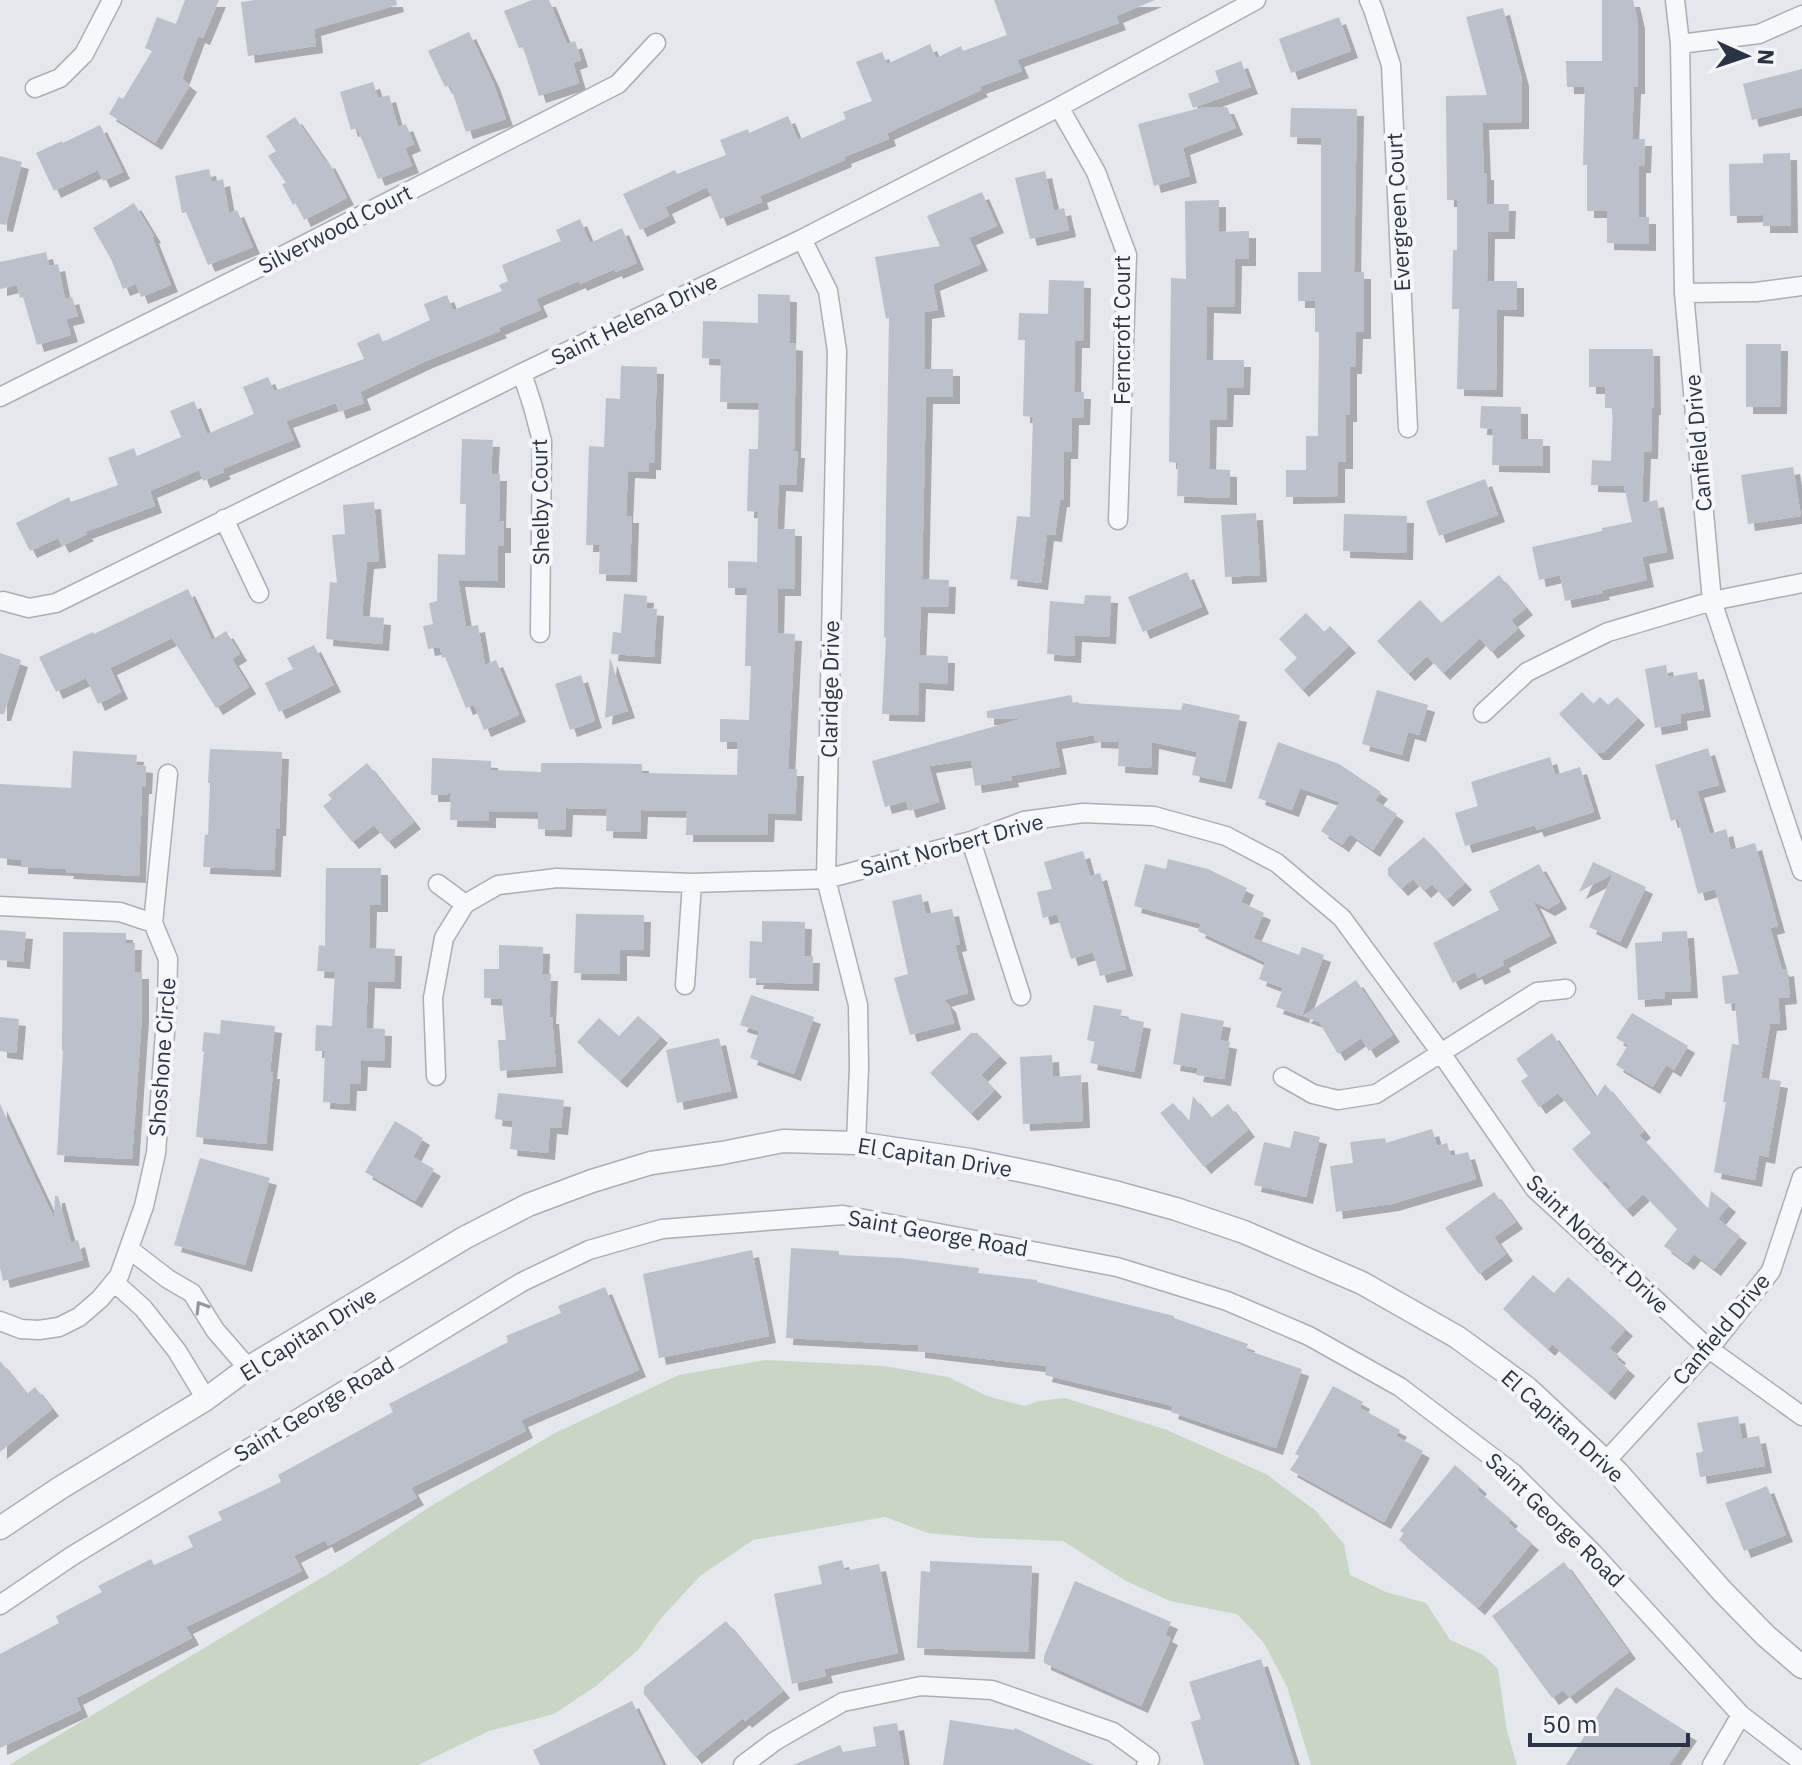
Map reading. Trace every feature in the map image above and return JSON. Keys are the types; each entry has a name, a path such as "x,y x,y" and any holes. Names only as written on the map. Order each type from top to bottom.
{"street":[{"path":"35,88 60,78 84,54 112,0"},
{"name":"Saint Helena Drive","path":"3,601 29,608 56,603 802,239 1059,107 1256,0"},
{"name":"Evergreen Court","path":"1369,0 1391,65 1408,428"},
{"name":"Canfield Drive","path":"1675,0 1680,44 1684,293 1712,601 1802,871"},
{"path":"1680,44 1759,34 1802,15"},
{"name":"Silverwood Court","path":"0,397 618,84 656,43"},
{"name":"Ferncroft Court","path":"1059,107 1096,172 1127,255 1118,520"},
{"name":"Claridge Drive","path":"802,239 828,291 837,351 826,879 858,1005 856,1143"},
{"path":"1684,293 1756,292 1802,286"},
{"name":"Shelby Court","path":"522,373 542,441 540,633"},
{"path":"224,519 259,593"},
{"path":"1483,713 1527,672 1608,632 1712,601 1802,583"},
{"path":"0,906 120,912 153,923 168,774"},
{"name":"Saint Norbert Drive","path":"436,1076 433,998 444,938 465,904 498,885 557,878 692,883 826,879 971,841 1024,821 1083,813 1154,816 1226,836 1277,863 1342,918 1535,1189 1709,1349 1802,1416"},
{"path":"971,841 1021,996"},
{"path":"685,985 692,883"},
{"path":"438,884 465,904"},
{"name":"Shoshone Circle","path":"0,1321 21,1329 59,1327 79,1317 100,1299 119,1276 144,1206 156,1153 168,959 153,923"},
{"path":"1283,1077 1313,1094 1338,1100 1376,1094 1537,992 1566,989"},
{"name":"El Capitan Drive","path":"0,1528 206,1399 248,1368 464,1238 528,1205 651,1163 783,1141 856,1143 970,1160 1176,1209 1257,1238 1362,1283 1457,1337 1527,1388 1618,1473 1722,1591 1802,1667"},
{"name":"Canfield Drive","path":"1605,1462 1709,1349 1771,1271 1802,1177"},
{"name":"Saint George Road","path":"0,1605 86,1548 522,1282 589,1250 662,1229 843,1215 1117,1267 1227,1301 1309,1336 1364,1366 1400,1387 1513,1473 1593,1553 1741,1715 1802,1762"},
{"path":"129,1249 192,1293 215,1330 248,1368"},
{"path":"114,1282 143,1308 177,1351 206,1399"},
{"path":"743,1765 775,1741 843,1702 921,1686 992,1690 1113,1732 1148,1762"},
{"path":"1712,1765 1741,1715"}],"green space":[{"path":"766,1360 884,1366 948,1377 987,1396 1025,1406 1065,1398 1167,1430 1266,1474 1316,1511 1344,1544 1350,1575 1386,1592 1426,1603 1450,1640 1482,1654 1498,1669 1507,1731 1517,1765 1311,1765 1287,1687 1264,1643 1237,1614 1170,1601 1126,1581 1063,1541 928,1533 885,1517 753,1540 700,1576 663,1616 638,1650 596,1686 554,1714 489,1731 418,1765 9,1765 343,1565 431,1506 555,1433 679,1375"}],"building":[{"path":"185,0 219,0 203,38 198,36 182,79 190,85 155,143 109,114 119,97 123,99 152,51 145,48 157,17 176,24"},
{"path":"396,0 397,5 314,29 316,46 248,56 241,2"},
{"path":"532,0 549,0 567,44 575,41 581,60 573,63 579,83 539,96 523,47 519,48 504,11"},
{"path":"994,0 1155,0 1116,16 1119,23 1017,60 1022,71 979,87 981,90 887,133 889,139 844,157 845,160 760,196 762,202 720,219 707,187 665,207 669,216 640,230 623,194 675,170 677,174 726,155 720,140 748,129 749,133 788,116 798,140 846,119 843,112 872,101 856,62 882,52 887,64 930,44 936,58 961,46 963,51 1007,35"},
{"path":"1602,0 1633,0 1638,22 1638,87 1634,87 1632,139 1645,139 1644,166 1639,166 1639,217 1649,217 1649,244 1607,243 1607,211 1587,211 1587,165 1583,165 1585,87 1567,87 1566,61 1602,61"},
{"path":"1503,8 1522,79 1522,122 1482,123 1487,204 1509,204 1508,232 1488,232 1487,281 1517,281 1517,310 1497,309 1496,390 1457,389 1459,309 1452,309 1457,200 1447,200 1446,96 1487,95 1466,17"},
{"path":"1339,17 1351,51 1291,73 1279,39"},
{"path":"469,32 493,82 506,119 466,132 450,85 445,87 428,51"},
{"path":"1241,61 1251,87 1193,108 1188,94 1219,82 1215,71"},
{"path":"1802,69 1802,107 1752,120 1743,84"},
{"path":"373,82 378,98 389,95 398,127 406,124 414,144 405,148 412,166 378,179 357,128 351,130 340,92"},
{"path":"1204,107 1227,107 1236,128 1183,148 1190,176 1154,186 1138,124"},
{"path":"1291,108 1357,109 1354,272 1364,272 1364,332 1356,332 1355,367 1350,367 1346,462 1338,462 1338,496 1286,497 1286,470 1306,470 1306,436 1318,436 1319,332 1315,332 1315,301 1298,301 1298,272 1321,272 1321,138 1290,137"},
{"path":"295,117 328,161 347,198 304,220 282,184 286,183 268,156 276,151 266,136"},
{"path":"100,125 123,172 103,181 98,170 54,191 36,153"},
{"path":"1790,153 1791,226 1763,226 1763,215 1730,216 1729,164 1763,163 1763,154"},
{"path":"0,156 22,162 6,225 0,224"},
{"path":"209,169 212,182 223,179 229,213 237,210 253,247 208,265 186,212 182,213 175,176"},
{"path":"1045,171 1054,211 1064,208 1069,230 1030,239 1015,178"},
{"path":"982,192 997,226 969,238 981,264 933,284 938,310 925,312 924,369 953,369 953,397 926,397 922,579 949,580 948,607 921,606 919,655 948,656 947,684 919,682 918,715 882,714 886,638 889,318 886,319 875,257 940,246 927,216"},
{"path":"1219,200 1219,232 1249,231 1249,259 1235,259 1234,307 1207,306 1206,360 1244,360 1243,388 1227,388 1226,420 1210,420 1209,469 1230,470 1230,498 1177,496 1178,463 1169,462 1171,278 1186,279 1185,201"},
{"path":"134,203 154,236 171,285 141,297 136,284 123,289 111,259 93,228"},
{"path":"580,219 590,243 622,228 637,263 580,284 579,281 536,299 541,310 360,392 364,403 339,412 336,403 286,421 294,440 222,469 224,472 203,481 199,470 150,491 155,506 85,532 87,534 62,546 58,538 30,551 16,523 69,497 71,502 118,485 108,458 134,448 137,456 181,437 170,411 194,401 207,434 254,414 243,387 268,377 274,391 364,359 357,343 379,333 383,342 430,320 424,304 447,295 453,310 502,291 499,285 508,281 502,265 561,241 556,230"},
{"path":"46,252 49,266 58,264 65,299 72,297 78,316 66,319 71,335 37,345 17,285 0,289 0,262"},
{"path":"1049,280 1084,281 1083,341 1075,341 1074,392 1084,392 1083,418 1072,418 1071,452 1064,452 1063,500 1060,500 1055,535 1047,534 1041,583 1010,579 1017,516 1030,517 1033,417 1023,416 1025,340 1018,340 1019,313 1048,314"},
{"path":"758,294 790,295 789,343 796,344 796,485 779,484 777,529 795,529 794,589 778,589 777,633 795,634 788,769 797,769 795,814 768,813 767,835 686,835 687,811 641,810 640,832 606,831 607,809 566,808 565,830 538,829 538,812 489,811 489,821 450,820 451,791 446,795 431,795 432,758 491,761 491,770 541,772 541,763 642,764 642,773 737,775 738,742 720,742 720,719 749,720 751,666 745,666 747,588 728,588 728,561 757,562 758,512 747,511 749,449 758,449 759,403 720,402 721,359 702,358 703,321 758,323"},
{"path":"1746,344 1781,344 1780,407 1746,407"},
{"path":"1589,349 1653,349 1651,452 1644,452 1642,503 1657,500 1667,552 1642,557 1647,580 1565,601 1560,575 1539,580 1532,547 1632,522 1624,486 1591,485 1592,460 1611,461 1613,408 1605,408 1605,387 1589,387"},
{"path":"621,366 657,367 654,463 649,463 649,472 628,471 626,516 632,516 630,575 599,574 600,545 586,545 589,446 604,447 606,398 620,399"},
{"path":"1481,406 1521,407 1521,439 1543,439 1543,466 1492,465 1493,429 1480,428"},
{"path":"462,439 493,440 491,474 500,474 499,521 504,521 504,546 498,546 498,581 458,580 466,627 478,625 485,665 496,660 519,715 484,730 474,705 466,708 445,657 442,658 440,647 428,649 423,626 433,624 429,603 437,601 438,554 465,555 466,504 460,504"},
{"path":"1793,467 1801,516 1748,524 1741,475"},
{"path":"1485,479 1498,515 1439,536 1426,501"},
{"path":"374,502 379,561 367,562 362,616 384,618 382,644 326,639 330,582 337,583 332,535 345,534 343,505"},
{"path":"1256,513 1260,575 1225,577 1221,515"},
{"path":"1344,514 1407,516 1406,553 1343,551"},
{"path":"1187,572 1202,607 1143,632 1128,597"},
{"path":"1499,575 1526,608 1511,620 1518,629 1491,652 1480,638 1443,673 1427,656 1408,674 1377,641 1420,600 1441,623"},
{"path":"188,589 212,640 226,631 240,654 232,659 249,687 216,708 172,638 110,668 121,692 98,704 86,678 56,692 39,657"},
{"path":"624,594 647,596 646,608 657,609 654,657 611,654 613,632 621,633"},
{"path":"1085,595 1111,596 1109,637 1075,635 1074,656 1047,654 1050,601 1084,604"},
{"path":"1306,613 1324,632 1330,626 1349,646 1302,690 1284,670 1297,658 1279,639"},
{"path":"314,645 334,685 279,712 265,683 293,669 287,658"},
{"path":"0,653 21,660 4,714 0,714"},
{"path":"610,658 628,711 605,718"},
{"path":"1666,665 1668,677 1697,672 1704,710 1680,714 1681,723 1655,728 1645,669"},
{"path":"581,675 595,721 570,730 555,684"},
{"path":"1377,690 1428,705 1419,735 1408,732 1402,755 1362,744"},
{"path":"1582,692 1593,704 1600,697 1608,705 1617,697 1638,718 1603,753 1596,753 1559,714"},
{"path":"1071,695 1073,703 1181,710 1183,703 1240,715 1225,782 1192,775 1197,752 1152,742 1151,768 1118,766 1119,742 1094,741 1094,735 1055,742 1060,767 1011,776 1012,780 975,786 971,760 929,766 939,802 909,811 906,801 885,807 872,761 1021,719 987,718 987,711"},
{"path":"1278,742 1339,764 1381,792 1375,800 1397,814 1373,850 1350,834 1342,845 1321,831 1340,802 1300,788 1292,810 1258,798"},
{"path":"1708,748 1719,785 1697,791 1710,834 1726,829 1731,850 1755,843 1778,926 1770,928 1782,970 1787,969 1790,997 1778,998 1780,1023 1770,1024 1761,1078 1781,1081 1768,1157 1759,1155 1755,1180 1714,1172 1732,1044 1739,1045 1735,1003 1725,1004 1722,976 1739,974 1715,889 1698,894 1678,819 1671,821 1655,765"},
{"path":"210,749 282,752 274,870 203,867 205,834 208,835"},
{"path":"73,751 137,755 136,765 146,766 145,787 142,787 139,876 21,867 21,860 0,858 0,784 71,788"},
{"path":"1550,757 1555,775 1580,767 1594,812 1537,830 1535,825 1465,846 1455,813 1478,806 1471,782"},
{"path":"367,763 414,822 388,842 374,825 352,842 323,806 332,799 328,795"},
{"path":"1424,837 1465,883 1446,900 1432,884 1424,891 1413,879 1401,889 1388,875 1388,868"},
{"path":"1083,851 1090,876 1100,873 1126,969 1100,976 1093,952 1071,959 1057,914 1043,918 1037,892 1052,889 1044,862"},
{"path":"1168,859 1208,869 1247,888 1241,902 1264,913 1253,938 1299,955 1302,947 1324,955 1302,1016 1276,1007 1283,988 1259,979 1265,962 1198,931 1201,924 1134,906 1145,864 1166,869"},
{"path":"1593,862 1646,887 1620,942 1589,927 1613,874 1579,892"},
{"path":"1539,864 1560,902 1548,909 1533,901 1550,936 1502,961 1504,965 1478,978 1475,972 1453,983 1433,943 1499,910 1489,891"},
{"path":"326,868 381,868 381,905 370,905 369,948 395,949 394,982 368,981 366,1028 385,1029 384,1061 361,1060 360,1084 350,1084 349,1104 323,1102 325,1051 315,1051 316,1025 332,1026 335,972 317,971 319,945 325,946"},
{"path":"921,894 926,914 952,909 960,944 955,945 968,993 944,1000 949,1005 954,1023 910,1035 894,978 908,974 892,901"},
{"path":"576,914 644,915 643,950 620,949 620,974 574,973"},
{"path":"762,921 805,922 804,956 813,956 812,984 756,982 757,978 749,978 750,941 762,942"},
{"path":"0,930 26,932 23,962 0,960"},
{"path":"1687,931 1691,991 1665,992 1665,998 1638,1000 1635,943 1662,941 1662,932"},
{"path":"63,932 126,933 126,943 135,943 134,972 142,972 142,1015 132,1159 57,1155 63,1051"},
{"path":"499,945 543,947 542,974 551,974 549,1017 552,1017 556,1066 500,1071 498,1040 506,1040 502,999 484,998 484,969 499,969"},
{"path":"1356,980 1393,1035 1369,1051 1361,1038 1338,1054 1319,1022 1303,1016"},
{"path":"751,995 814,1017 794,1074 750,1058 759,1031 740,1025"},
{"path":"1094,1005 1122,1010 1120,1017 1144,1022 1134,1072 1090,1063 1095,1042 1087,1040"},
{"path":"1181,1013 1224,1021 1220,1040 1230,1042 1224,1079 1196,1075 1198,1068 1173,1064"},
{"path":"1632,1013 1688,1046 1674,1070 1666,1065 1653,1087 1616,1065 1628,1045 1616,1038"},
{"path":"638,1016 661,1036 620,1081 577,1042 599,1018 619,1036"},
{"path":"0,1017 19,1019 16,1053 0,1051"},
{"path":"221,1020 275,1026 266,1144 196,1137 204,1032 220,1034"},
{"path":"971,1033 977,1033 1000,1056 981,1075 995,1090 971,1114 930,1073"},
{"path":"1552,1033 1596,1098 1605,1084 1644,1131 1639,1135 1708,1209 1711,1191 1729,1205 1718,1219 1740,1236 1714,1269 1694,1254 1687,1263 1664,1246 1677,1229 1643,1194 1626,1210 1608,1190 1611,1187 1606,1181 1602,1183 1572,1149 1591,1133 1558,1093 1539,1107 1521,1081 1528,1076 1516,1059"},
{"path":"719,1038 731,1091 677,1103 666,1050"},
{"path":"1052,1055 1053,1077 1081,1075 1083,1121 1023,1124 1020,1057"},
{"path":"498,1093 564,1100 561,1128 550,1127 548,1153 510,1149 513,1121 495,1119"},
{"path":"1193,1096 1211,1118 1228,1104 1248,1130 1204,1167 1160,1113 1173,1103 1189,1122"},
{"path":"0,1104 54,1218 55,1196 58,1196 71,1243 78,1240 83,1260 3,1281 0,1268"},
{"path":"395,1121 423,1138 413,1157 434,1169 415,1201 365,1172"},
{"path":"1432,1129 1437,1146 1447,1143 1451,1156 1468,1152 1476,1179 1392,1204 1336,1212 1330,1166 1353,1163 1350,1142 1385,1138 1386,1143"},
{"path":"1294,1131 1320,1137 1306,1197 1254,1185 1264,1142 1290,1148"},
{"path":"200,1158 270,1178 245,1265 174,1245"},
{"path":"1494,1192 1516,1222 1494,1237 1506,1254 1479,1274 1445,1228"},
{"path":"791,1248 979,1268 978,1273 1037,1280 1174,1316 1248,1344 1246,1350 1302,1369 1276,1448 1171,1412 1173,1406 1045,1375 1047,1366 918,1351 918,1345 786,1338"},
{"path":"752,1250 769,1336 659,1358 643,1274"},
{"path":"1533,1275 1554,1293 1568,1277 1626,1329 1609,1348 1628,1369 1608,1393 1552,1344 1548,1349 1503,1309"},
{"path":"605,1287 639,1370 521,1420 526,1431 411,1488 417,1498 328,1546 325,1540 294,1556 302,1571 186,1627 192,1638 76,1698 81,1710 0,1748 0,1654 59,1623 56,1616 102,1592 98,1586 151,1559 154,1565 193,1547 188,1536 222,1520 218,1512 281,1482 278,1475 393,1412 389,1404 508,1342 506,1336 561,1313 558,1306"},
{"path":"0,1361 27,1394 35,1387 52,1409 0,1452"},
{"path":"1333,1386 1363,1402 1360,1408 1400,1430 1396,1436 1423,1451 1384,1522 1290,1470 1299,1456 1295,1454"},
{"path":"1738,1416 1742,1439 1759,1436 1765,1466 1700,1477 1696,1453 1703,1452 1697,1423"},
{"path":"1455,1465 1480,1487 1477,1490 1511,1519 1508,1523 1532,1543 1478,1608 1399,1540 1404,1533 1400,1531"},
{"path":"1767,1486 1786,1535 1744,1551 1725,1503"},
{"path":"842,1560 845,1571 879,1564 898,1653 824,1669 826,1676 792,1684 774,1594 822,1584 818,1566"},
{"path":"930,1561 1032,1566 1028,1652 917,1648 921,1571 930,1572"},
{"path":"1564,1562 1629,1652 1569,1697 1563,1690 1552,1698 1492,1616"},
{"path":"1075,1581 1171,1622 1165,1635 1171,1638 1141,1706 1044,1663 1044,1656"},
{"path":"726,1621 783,1691 745,1721 743,1718 695,1757 644,1694 644,1687"},
{"path":"1261,1659 1295,1765 1204,1765 1191,1722 1201,1719 1189,1682"},
{"path":"1616,1687 1690,1734 1669,1765 1566,1765"},
{"path":"632,1701 663,1765 540,1765 533,1750"},
{"path":"950,1720 1015,1728 1094,1765 943,1765"},
{"path":"897,1723 904,1765 793,1765 840,1745 843,1752 876,1746 873,1727"}]}
